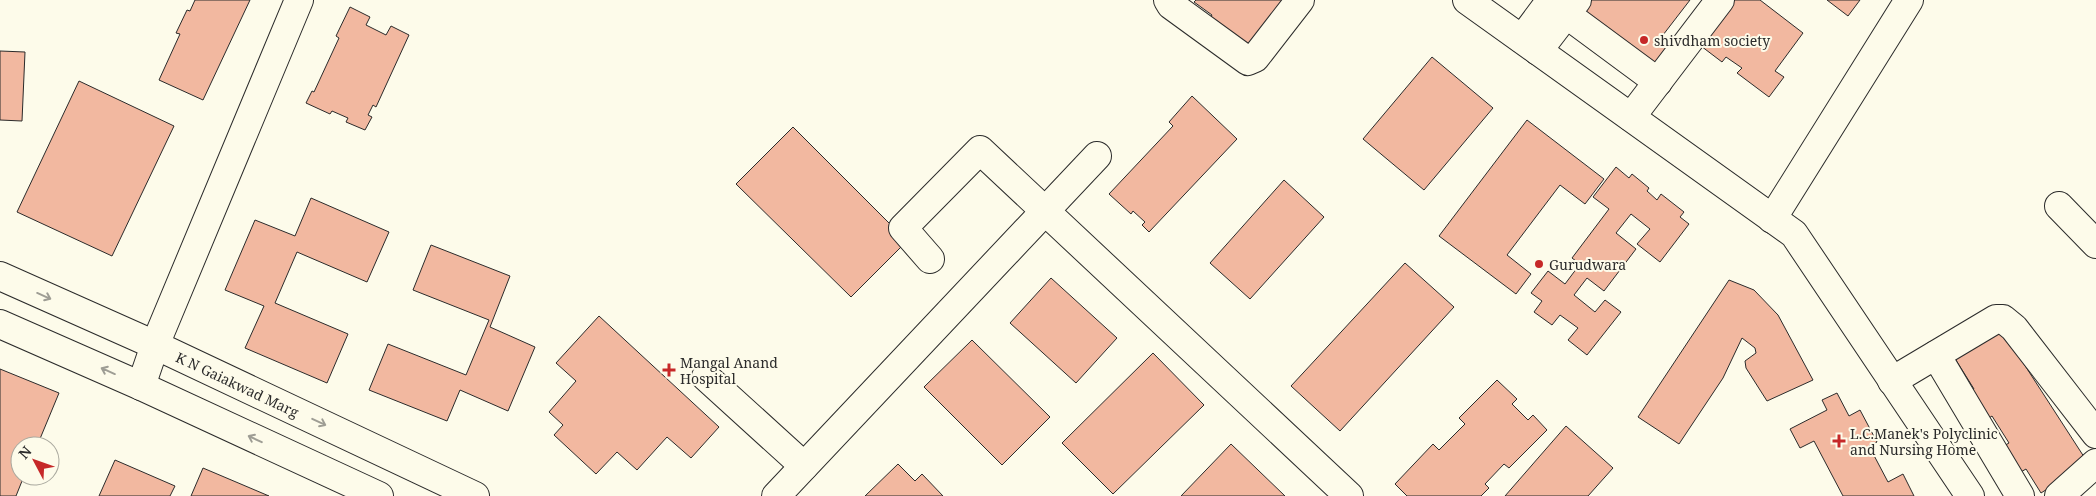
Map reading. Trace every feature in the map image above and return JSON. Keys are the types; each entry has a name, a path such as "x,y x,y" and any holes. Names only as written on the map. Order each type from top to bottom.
{"street":[{"path":"141,386 155,345 300,0"},
{"path":"1168,0 1170,5 1248,61 1255,58 1300,0"},
{"path":"1467,0 1794,234 1970,496"},
{"path":"1631,117 1720,0"},
{"path":"1772,219 1909,0"},
{"path":"1530,45 1565,5 1658,82"},
{"path":"930,259 904,228 980,150 1349,496"},
{"path":"776,496 1097,156"},
{"path":"2059,206 2096,244"},
{"name":"K N Gaiakwad Marg","path":"0,276 155,345 475,496"},
{"path":"1892,381 1996,319 2003,319 2008,322 2096,434"},
{"path":"0,324 141,386 379,496"},
{"path":"1936,355 2020,496"},
{"path":"706,377 804,466"},
{"path":"2059,496 2096,463"}],"building":[{"path":"195,0 250,0 203,100 159,80 180,34 176,33 187,10 190,11"},
{"path":"1196,0 1284,0 1252,54 1209,20 1212,15 1194,2"},
{"name":"shivdham society","path":"1591,0 1690,0 1663,35 1676,45 1656,71 1582,11"},
{"path":"1732,0 1760,0 1803,33 1775,71 1784,77 1769,97 1737,73 1742,68 1726,57 1722,62 1697,43"},
{"path":"1827,0 1860,0 1848,16"},
{"path":"350,7 370,17 366,25 386,35 391,26 409,35 376,107 373,105 368,115 372,117 365,130 346,122 348,118 332,111 330,114 306,103 312,91 314,92 339,38 336,36"},
{"path":"0,51 25,52 22,121 0,120"},
{"path":"1432,57 1493,108 1424,190 1363,139"},
{"path":"79,81 174,126 112,256 17,212"},
{"path":"1192,96 1237,139 1149,232 1142,225 1145,222 1133,211 1131,214 1109,194 1173,126 1169,122"},
{"path":"1527,120 1604,179 1585,204 1560,185 1507,255 1531,274 1516,294 1439,236"},
{"path":"793,127 907,241 851,297 736,184"},
{"path":"1616,167 1629,178 1632,174 1649,188 1647,191 1657,200 1661,194 1684,212 1680,217 1689,224 1660,262 1637,244 1650,229 1631,214 1616,233 1636,249 1604,291 1587,278 1574,295 1595,312 1605,300 1621,312 1587,355 1568,340 1578,328 1560,315 1552,325 1534,312 1542,301 1531,293 1548,271 1565,284 1580,264 1572,258 1609,209 1593,197"},
{"path":"1284,180 1324,217 1250,299 1210,263"},
{"path":"311,198 389,232 367,282 297,252 275,303 348,334 327,383 245,348 264,306 225,290 255,220 295,236"},
{"path":"431,245 510,276 490,327 535,347 508,411 460,390 447,421 369,390 388,344 466,375 489,320 413,290"},
{"path":"1405,263 1454,307 1340,431 1291,386"},
{"path":"1051,278 1117,338 1076,383 1010,323"},
{"path":"1729,280 1754,290 1778,315 1813,380 1767,401 1746,368 1745,361 1756,353 1755,348 1742,338 1723,378 1679,444 1638,417"},
{"path":"599,316 719,427 691,458 667,437 637,470 617,452 596,474 554,435 563,425 549,412 576,381 556,363"},
{"path":"2000,327 2088,463 2041,493 2026,469 2019,473 2002,447 2009,443 1992,416 1986,420 1968,393 1974,389 1954,357"},
{"path":"972,340 1050,417 1002,465 924,387"},
{"path":"1153,353 1204,405 1113,494 1062,443"},
{"path":"0,369 59,393 41,436 10,436 10,486 20,486 16,496 0,496"},
{"path":"1497,380 1517,399 1512,404 1528,420 1533,415 1547,430 1509,468 1504,464 1485,484 1489,488 1481,496 1407,496 1395,484 1433,444 1439,450 1465,424 1459,418"},
{"path":"1837,393 1849,416 1860,410 1877,442 1869,446 1888,482 1903,474 1914,496 1843,496 1814,441 1800,448 1790,429 1827,410 1822,400"},
{"path":"1566,426 1613,468 1588,496 1505,496"},
{"path":"1231,444 1285,496 1181,496"},
{"path":"115,460 175,486 170,496 99,496"},
{"path":"898,464 915,481 922,474 943,496 865,496"},
{"path":"203,468 269,496 191,496"}],"place":[{"name":"shivdham society","path":"1644,40"},
{"name":"Gurudwara","path":"1539,264"},
{"name":"Mangal Anand Hospital","path":"669,370"},
{"name":"L.C.Manek's Polyclinic and Nursing Home","path":"1839,441"}]}
